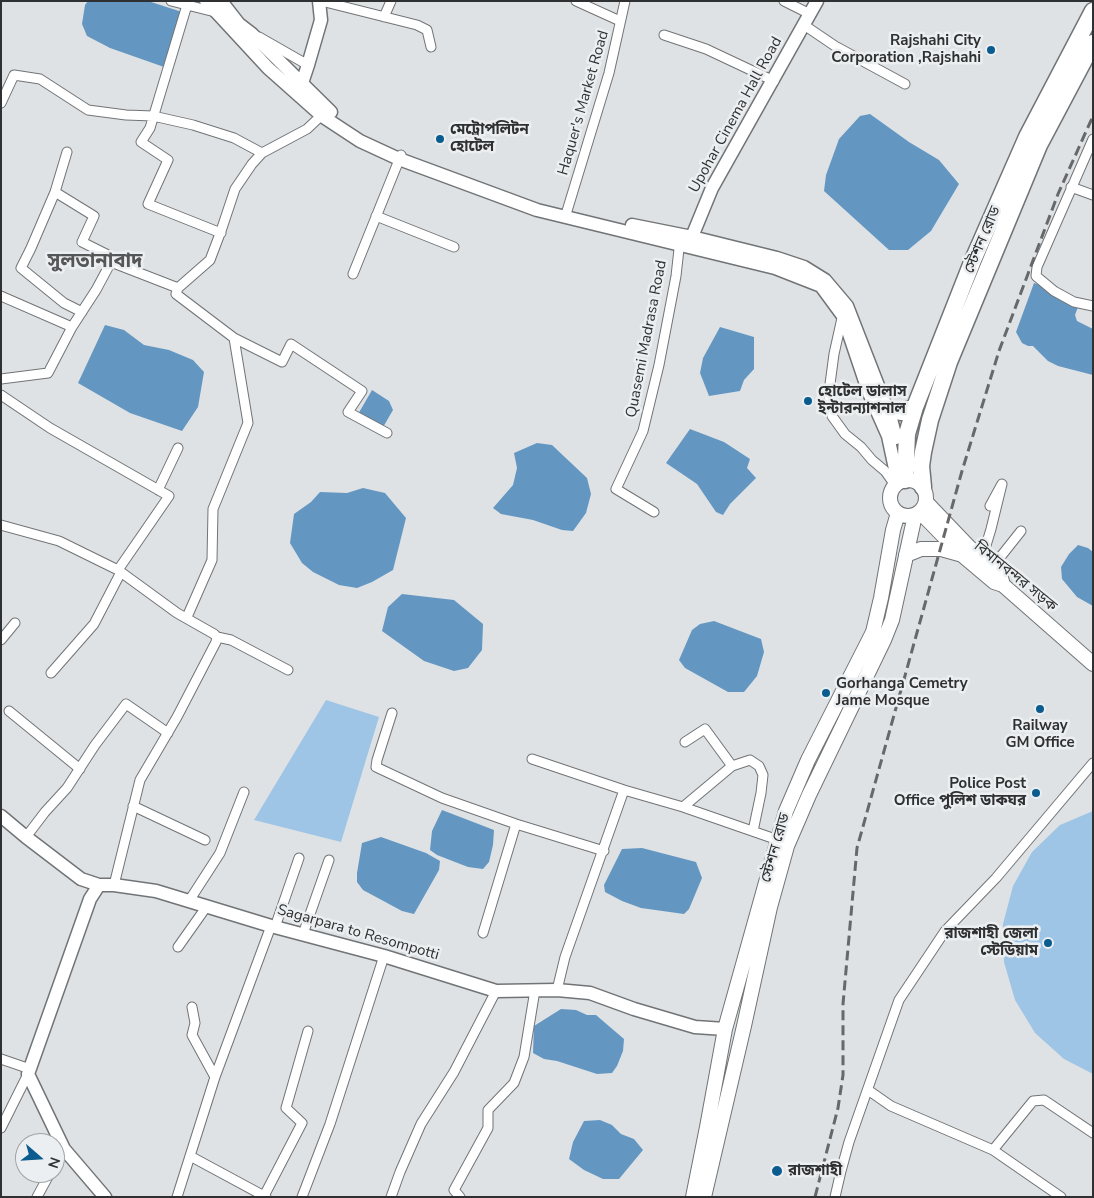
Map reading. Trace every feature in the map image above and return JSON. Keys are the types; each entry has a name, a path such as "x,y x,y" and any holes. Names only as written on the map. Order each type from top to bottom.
{"highway":[{"name":"স্টেশন রোড","path":"901,482 907,434 915,407 973,260 1027,137 1093,11"},
{"name":"স্টেশন রোড","path":"921,504 923,452 930,420 949,362 1039,145 1093,43"},
{"path":"887,410 902,412 915,407"}],"main road":[{"path":"206,1 220,7 252,34 298,88 325,112 362,136 400,156 537,210 778,258 804,267 826,280 845,311 895,433 901,482 890,496 891,503 898,513 910,516 921,504"},
{"path":"298,88 308,65 321,20 320,1"},
{"name":"Upohar Cinema Hall Road","path":"685,240 712,188 818,1"},
{"path":"220,7 268,68 298,88"},
{"path":"400,156 536,205 685,240"},
{"path":"845,311 869,393 888,436 901,482"},
{"path":"901,482 915,481 921,504 985,567"},
{"name":"স্টেশন রোড","path":"704,1197 770,907 787,846 808,795 892,620 906,554 921,504"},
{"name":"বিমানবন্দর সড়ক","path":"921,504 962,555 1000,574 1003,584 1092,660"},
{"name":"স্টেশন রোড","path":"693,1197 725,1029 786,811 808,760 873,632 898,513"},
{"path":"906,554 921,549 941,549 962,555"},
{"name":"Sagarpara to Resompotti","path":"1,816 26,838 81,879 99,885 114,885 156,891 273,926 384,956 496,991 557,990 590,993 634,1009 695,1027 725,1029"},
{"path":"57,1133 29,1071 90,899 99,885"},
{"path":"65,1150 104,1197"}],"street":[{"path":"172,1 187,5 220,7"},
{"path":"320,1 417,25 427,30 431,47"},
{"path":"384,17 391,1"},
{"path":"576,1 620,21"},
{"name":"Haquer's Market Road","path":"567,211 609,73 625,1"},
{"path":"784,1 835,46 905,84"},
{"path":"187,5 150,128 142,142 168,160 148,204 221,233"},
{"path":"252,34 308,65"},
{"path":"664,35 706,49 774,81"},
{"path":"1,103 14,75 40,79 88,110 153,116 193,125 234,138 262,153"},
{"path":"325,112 307,129 262,153 252,164 234,189 221,233 210,260 178,288 176,294 234,338 282,362 291,344 362,390 348,412 387,433"},
{"path":"1093,139 1037,267 1036,276 1054,291 1074,302 1093,306"},
{"path":"67,152 55,192 21,268 64,303 82,312"},
{"path":"353,274 400,156"},
{"path":"1071,187 1093,195"},
{"path":"55,192 94,216 82,242 106,254 110,262 178,288"},
{"path":"376,216 454,248"},
{"name":"Quasemi Madrasa Road","path":"654,512 616,489 643,431 685,240"},
{"path":"1,380 48,372 72,327 96,290 110,262"},
{"path":"1,296 72,327"},
{"path":"845,311 834,354 830,384 829,401 832,416 844,434 861,447 885,471 901,482"},
{"path":"187,618 212,560 213,509 248,423 234,338"},
{"path":"1,395 50,428 168,496 119,571 94,624 51,673"},
{"path":"158,490 178,448"},
{"path":"985,567 1002,484 990,506"},
{"path":"1,526 59,541 119,571 177,613 217,637 232,640 288,670"},
{"path":"985,567 1021,530"},
{"path":"1,640 15,623"},
{"path":"114,885 140,780 168,733 217,637"},
{"path":"26,838 45,812 67,788 95,745 126,704 168,733"},
{"path":"9,711 80,769"},
{"path":"392,713 376,768 442,798 516,824 604,851"},
{"path":"685,742 705,729 732,766"},
{"path":"532,758 778,840"},
{"path":"683,807 732,766 750,760 759,766 763,775 753,831"},
{"path":"835,1197 849,1142 899,1000 945,931 996,878 1093,763"},
{"path":"557,990 565,957 624,790"},
{"path":"189,901 220,853 244,792"},
{"path":"133,806 204,840"},
{"path":"483,933 516,824"},
{"path":"177,1197 216,1076 299,858"},
{"path":"303,934 329,860"},
{"path":"178,947 207,906"},
{"path":"302,1197 330,1124 384,956"},
{"path":"460,1197 454,1190 488,1128 488,1110 514,1083 524,1058 535,990"},
{"path":"391,1197 421,1124 454,1072 496,991"},
{"path":"192,1007 195,1023 192,1035 216,1076"},
{"path":"190,1156 265,1196 302,1123 286,1108 308,1031"},
{"path":"1,1059 29,1071 1,1128"},
{"path":"868,1090 892,1106 993,1150 1061,1197"},
{"path":"993,1150 1033,1101 1044,1100 1093,1133"},
{"path":"37,1197 45,1183"}],"shaded area":[{"path":"88,1 148,1 182,12 164,67 110,48 87,36 82,24 85,5"},
{"path":"870,114 909,142 939,160 959,184 931,231 908,250 889,250 824,191 826,175 839,139 860,116"},
{"path":"1034,283 1043,286 1078,307 1075,315 1077,321 1093,329 1093,375 1058,366 1048,361 1033,346 1022,343 1016,332"},
{"path":"105,325 124,330 144,345 169,350 193,360 204,372 198,407 182,431 130,413 78,383"},
{"path":"720,327 754,337 754,369 744,380 740,391 709,396 700,373 703,358"},
{"path":"372,390 389,401 393,410 382,429 357,416"},
{"path":"690,429 724,442 750,459 747,468 756,478 730,504 723,515 716,512 697,484 666,463"},
{"path":"537,443 552,445 587,478 591,494 586,513 573,531 562,530 533,520 501,514 493,508 513,485 517,468 514,453"},
{"path":"363,488 385,493 406,518 393,570 357,588 339,585 313,572 302,563 290,543 294,514 311,502 320,492 347,493"},
{"path":"1078,545 1088,548 1093,552 1093,606 1077,597 1062,579 1061,567 1069,554"},
{"path":"402,594 454,600 483,624 482,650 468,668 454,671 424,661 382,631 388,607"},
{"path":"714,621 761,639 764,652 757,676 744,692 728,692 685,668 679,660 692,630 700,624"},
{"path":"326,700 379,717 341,842 254,820"},
{"path":"442,810 494,830 489,862 483,869 468,867 437,855 430,850 432,831"},
{"name":"রাজশাহী জেলা স্টেডিয়াম","path":"1093,811 1093,1074 1064,1059 1035,1033 1015,1000 1004,962 1003,924 1013,886 1032,852 1060,825"},
{"path":"381,837 426,853 440,861 439,870 414,914 402,911 363,890 357,882 362,843"},
{"path":"642,848 696,862 702,878 689,909 684,914 641,908 605,892 604,885 622,849"},
{"path":"561,1009 576,1010 587,1015 596,1015 624,1039 623,1051 612,1073 597,1074 557,1061 544,1059 533,1053 534,1026"},
{"path":"600,1120 612,1125 621,1134 634,1139 643,1150 619,1179 603,1179 584,1170 569,1159 573,1142 584,1121"}],"railway":[{"path":"815,1197 838,1108 843,1075 843,1004 857,848 962,471 999,351 1058,194 1093,116"}],"place":[{"name":"Rajshahi City Corporation ,Rajshahi","path":"991,50"},
{"name":"মেট্রোপলিটন হোটেল","path":"440,139"},
{"name":"হোটেল ডালাস ইন্টারন্যাশনাল","path":"808,401"},
{"name":"Gorhanga Cemetry Jame Mosque","path":"826,693"},
{"name":"Railway GM Office","path":"1040,709"},
{"name":"Police Post Office পুলিশ ডাকঘর","path":"1036,793"},
{"name":"রাজশাহী জেলা স্টেডিয়াম","path":"1048,943"},
{"name":"রাজশাহী","path":"777,1171"}],"district":[{"name":"সুলতানাবাদ","path":"95,262"}]}
